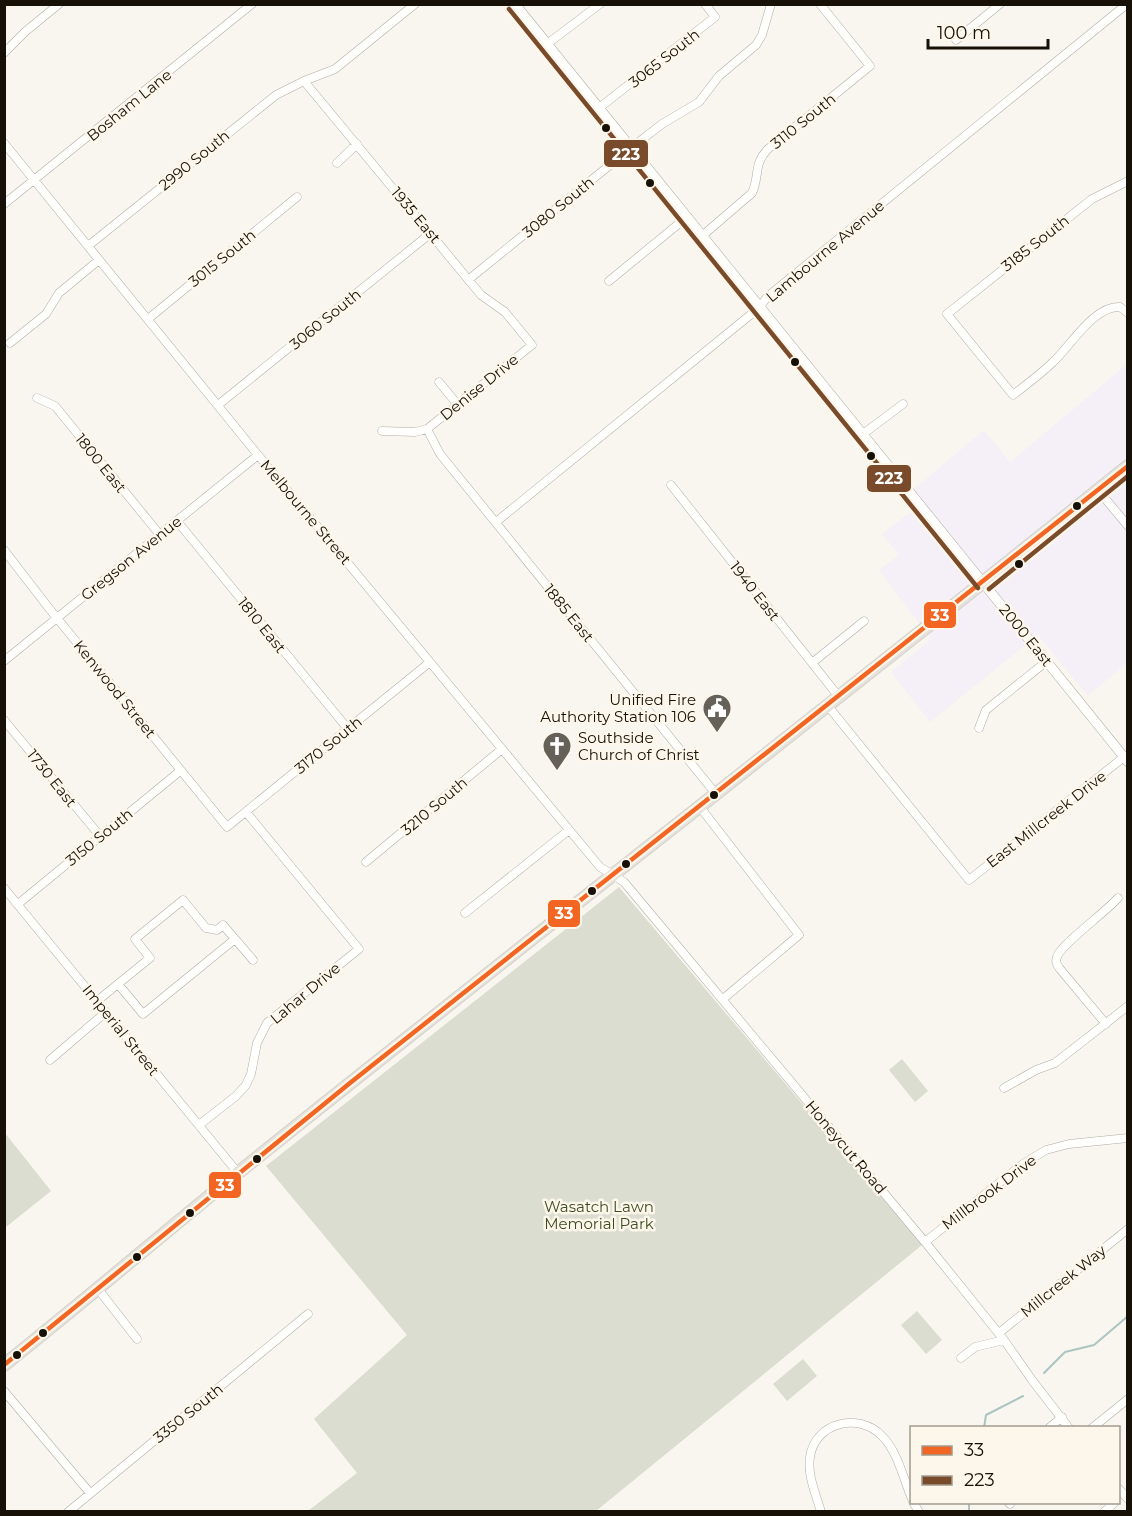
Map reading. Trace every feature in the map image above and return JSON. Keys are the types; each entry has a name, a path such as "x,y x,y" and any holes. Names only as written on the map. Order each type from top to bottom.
{"main road":[{"path":"5,1363 238,1173 984,583 1128,466"}],"street":[{"path":"4,53 59,4"},
{"name":"Bosham Lane","path":"4,204 252,4"},
{"name":"2990 South","path":"88,246 276,94 335,69 415,4"},
{"name":"2000 East","path":"515,4 1126,760"},
{"path":"547,44 600,4"},
{"name":"3065 South","path":"599,108 716,17 705,4"},
{"name":"3110 South","path":"702,236 752,193 757,164 768,149 870,66 820,4"},
{"path":"956,40 1000,4"},
{"path":"1111,4 1117,12"},
{"name":"Lambourne Avenue","path":"496,522 760,307 767,297 1127,4"},
{"name":"3080 South","path":"468,280 667,120 699,102 719,76 756,45 762,36 770,8"},
{"name":"1935 East","path":"304,81 468,280 481,295 505,312 532,345"},
{"name":"Melbourne Street","path":"4,143 258,455 569,830 600,867 613,875"},
{"path":"338,163 357,144"},
{"name":"3185 South","path":"1128,182 1092,199 947,314 1013,395 1052,363 1084,327 1107,309 1120,307 1128,313"},
{"name":"3015 South","path":"148,319 297,196"},
{"path":"609,281 687,217"},
{"name":"3060 South","path":"218,405 431,233"},
{"path":"10,343 46,314 59,293 99,260"},
{"name":"Denise Drive","path":"427,429 532,345"},
{"path":"439,382 458,405"},
{"name":"1800 East","path":"37,398 55,406 160,535"},
{"path":"863,434 903,404"},
{"path":"382,431 415,432 427,429"},
{"name":"1885 East","path":"427,429 440,454 716,794"},
{"name":"Gregson Avenue","path":"4,661 258,455"},
{"name":"1940 East","path":"671,485 839,697"},
{"path":"1098,490 1128,526"},
{"name":"1810 East","path":"177,521 348,729"},
{"name":"Kenwood Street","path":"4,550 227,827"},
{"path":"812,663 864,621"},
{"path":"979,728 986,710 1047,661"},
{"name":"3170 South","path":"227,827 430,662"},
{"name":"East Millcreek Drive","path":"828,706 969,880 1126,760"},
{"name":"1730 East","path":"4,720 100,836"},
{"name":"3210 South","path":"366,862 502,749"},
{"name":"3150 South","path":"18,903 180,771"},
{"path":"700,807 799,935 723,999"},
{"name":"Lahar Drive","path":"199,1125 236,1096 246,1084 251,1074 257,1043 267,1023 359,949 246,812"},
{"path":"465,913 569,830"},
{"name":"Honeycut Road","path":"613,875 624,882 925,1242 1001,1336 1069,1426"},
{"name":"Imperial Street","path":"4,888 238,1173"},
{"path":"1106,1024 1060,969 1056,958 1067,942 1096,920 1118,898"},
{"path":"97,1001 150,958 135,939 183,900 206,928 217,930 223,925 253,960"},
{"path":"118,984 143,1014 235,939"},
{"path":"1004,1088 1036,1070 1055,1063 1128,1006"},
{"path":"50,1060 106,1012"},
{"name":"Millbrook Drive","path":"925,1242 1023,1164 1046,1150 1069,1144 1128,1138"},
{"name":"Millcreek Way","path":"1001,1336 1128,1229"},
{"path":"98,1289 137,1339"},
{"name":"3350 South","path":"68,1512 308,1314"},
{"path":"961,1358 975,1347 1001,1336"},
{"path":"4,1391 90,1493"},
{"path":"1094,1426 1128,1398"},
{"path":"1051,1426 1062,1417"},
{"path":"821,1512 812,1483 810,1455 820,1436 837,1425 853,1422 867,1425 884,1438 894,1453 910,1493"}],"shaded area":[{"path":"1125,366 1127,369 1127,663 1088,696 1038,635 930,722 891,672 931,639 879,570 899,555 882,534 916,508 907,495 984,430 1010,462"}],"green space":[{"name":"Wasatch Lawn Memorial Park","path":"619,887 922,1245 596,1511 308,1511 357,1473 314,1419 407,1335 266,1166"},
{"path":"902,1059 928,1091 915,1102 889,1070"},
{"path":"5,1133 51,1191 6,1227 4,1225"},
{"path":"917,1311 942,1340 926,1354 901,1325"},
{"path":"803,1359 817,1376 787,1401 773,1384"}],"waterway":[{"path":"1044,1373 1065,1352 1094,1345 1128,1316"},
{"path":"984,1426 986,1415 1023,1396"},
{"path":"969,1504 969,1512"}],"transit line":[{"name":"223","path":"509,9 978,588"},
{"name":"33","path":"4,1365 350,1083 1128,466"},
{"name":"223","path":"989,589 1128,476"}],"place":[{"name":"Unified Fire Authority Station 106","path":"717,734"},
{"name":"Southside Church of Christ","path":"557,772"}]}
